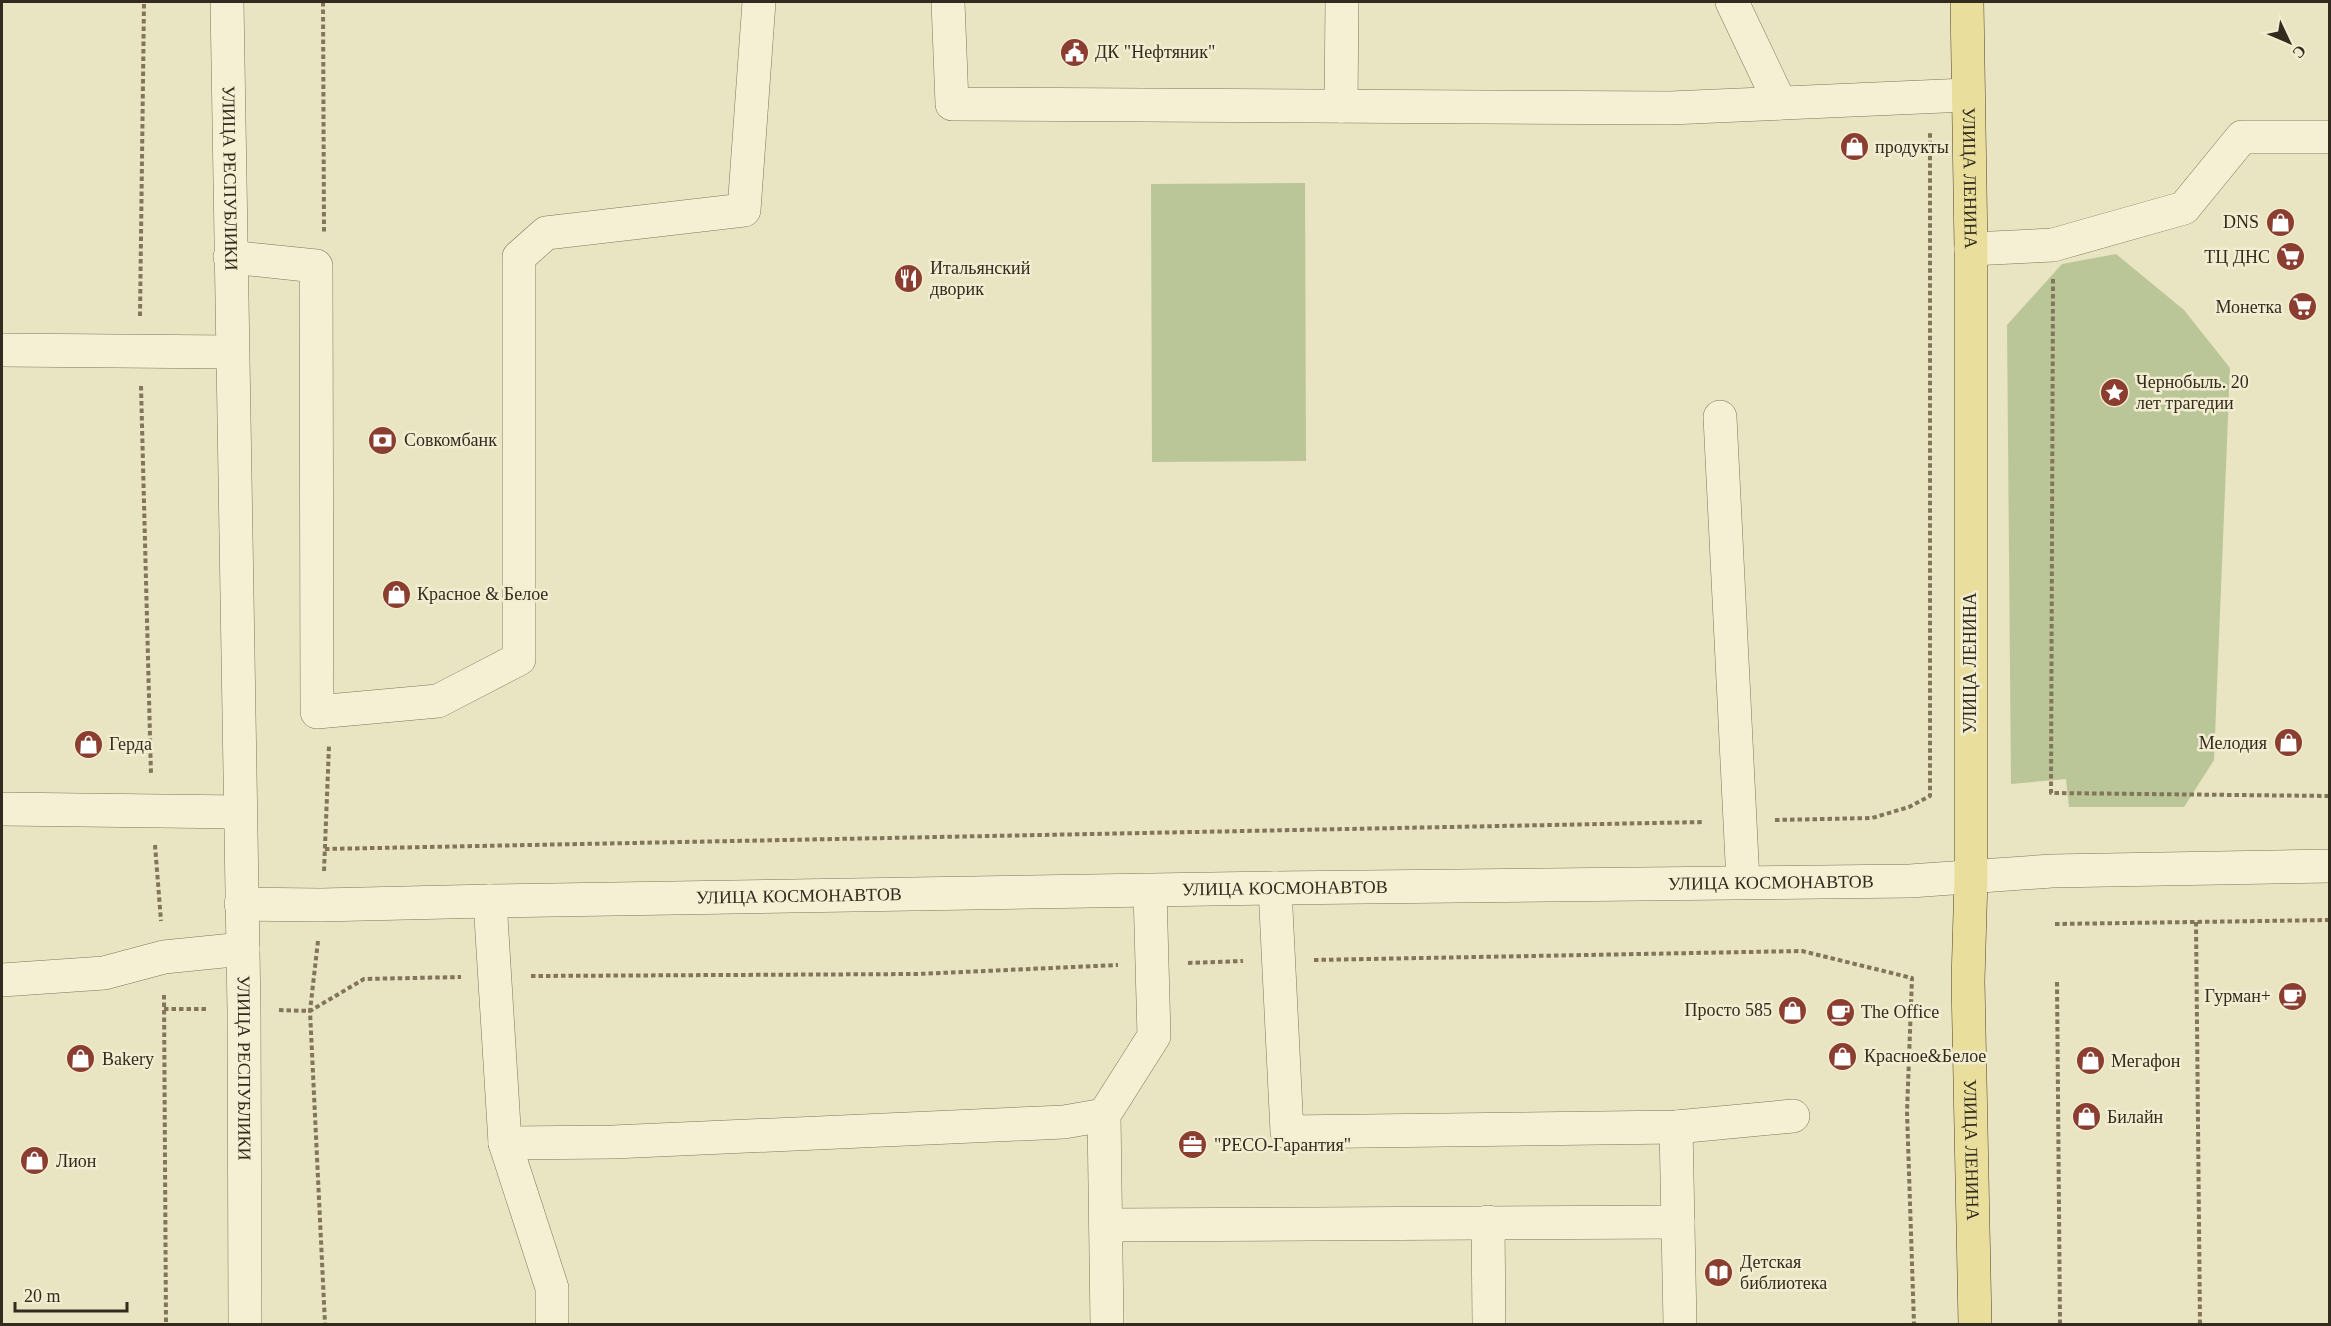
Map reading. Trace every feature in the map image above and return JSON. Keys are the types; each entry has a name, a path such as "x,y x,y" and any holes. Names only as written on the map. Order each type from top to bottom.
{"main road":[{"name":"УЛИЦА ЛЕНИНА","path":"1967,2 1971,249 1971,878 1968,981 1975,1324"}],"street":[{"name":"УЛИЦА РЕСПУБЛИКИ","path":"227,2 231,352 243,949 245,1324"},
{"path":"230,257 316,266 317,712 438,701 519,659 519,257 546,233 744,210 759,2"},
{"path":"948,2 952,104 1670,108 1967,95"},
{"path":"1341,106 1342,2"},
{"path":"1732,2 1780,103"},
{"path":"1971,249 2053,245 2184,208 2242,137 2330,137"},
{"path":"2,350 231,352"},
{"path":"1720,417 1743,882"},
{"path":"2,809 240,812"},
{"name":"УЛИЦА КОСМОНАВТОВ","path":"241,904 321,905 1275,888 1910,881 2052,871 2330,866"},
{"path":"1275,888 1287,1132 1676,1127 1793,1116"},
{"path":"1107,1324 1104,1115 1154,1036 1150,891"},
{"path":"490,901 505,1143 552,1288 552,1324"},
{"path":"2,980 104,973 164,957 243,949"},
{"path":"505,1143 613,1142 1064,1122 1104,1115"},
{"path":"1676,1127 1680,1324"},
{"path":"1488,1222 1489,1324"},
{"path":"1106,1225 1678,1222"}],"path":[{"path":"144,2 140,351 152,810 164,957 166,1324"},
{"path":"325,849 1872,818 1909,807 1930,796 1930,97"},
{"path":"2053,245 2051,793 2330,796"},
{"path":"2055,924 2330,920"},
{"path":"2196,922 2200,1324"},
{"path":"325,1324 310,1011 364,979 495,976 918,974 1152,963 1802,951 1912,978 1908,1112 1914,1324"},
{"path":"2057,982 2060,1324"}],"green space":[{"path":"1305,183 1306,461 1152,462 1151,184"},
{"path":"2116,254 2184,310 2230,368 2214,760 2184,807 2069,807 2066,779 2011,784 2007,325 2062,264"}],"place":[{"name":"ДК \"Нефтяник\"","path":"1074,52"},
{"name":"продукты","path":"1854,147"},
{"name":"DNS","path":"2280,222"},
{"name":"ТЦ ДНС","path":"2291,257"},
{"name":"Итальянский дворик","path":"909,278"},
{"name":"Монетка","path":"2303,307"},
{"name":"Чернобыль. 20 лет трагедии","path":"2115,392"},
{"name":"Совкомбанк","path":"383,440"},
{"name":"Красное & Белое","path":"396,594"},
{"name":"Мелодия","path":"2288,743"},
{"name":"Герда","path":"88,744"},
{"name":"Гурман+","path":"2292,996"},
{"name":"Просто 585","path":"1793,1010"},
{"name":"The Office","path":"1840,1012"},
{"name":"Красное&Белое","path":"1843,1056"},
{"name":"Bakery","path":"81,1059"},
{"name":"Мегафон","path":"2090,1061"},
{"name":"Билайн","path":"2086,1117"},
{"name":"\"РЕСО-Гарантия\"","path":"1193,1145"},
{"name":"Лион","path":"35,1161"},
{"name":"Детская библиотека","path":"1719,1272"}]}
